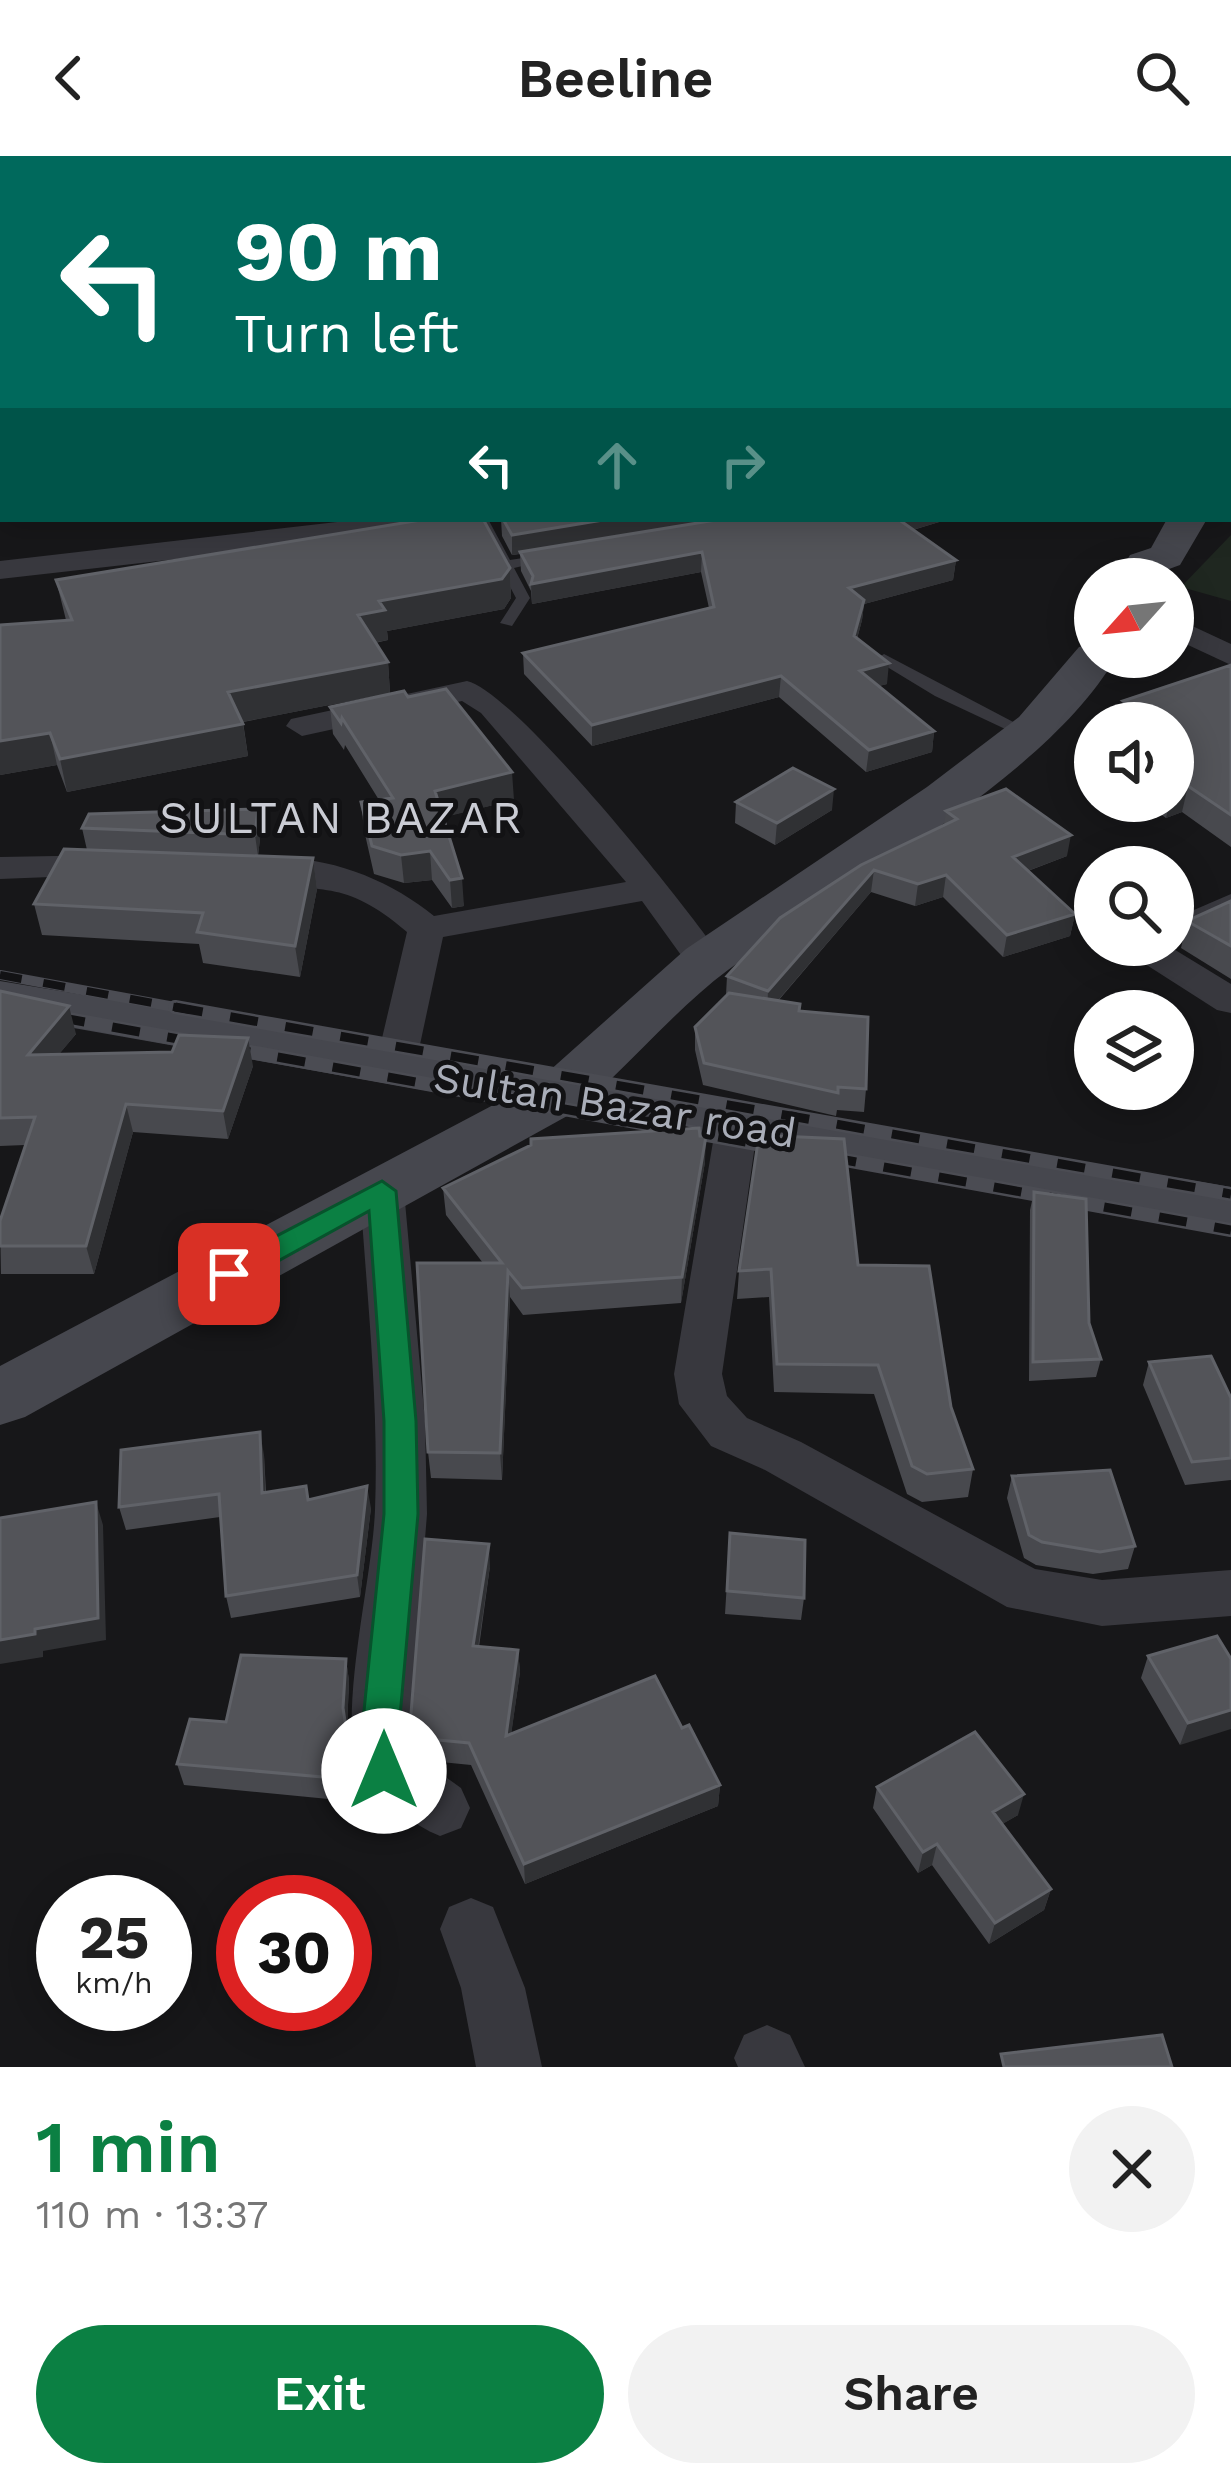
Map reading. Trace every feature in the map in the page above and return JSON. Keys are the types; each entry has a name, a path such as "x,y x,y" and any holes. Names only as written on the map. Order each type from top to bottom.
{"main road":[{"path":"1135,558 1129,545 1139,522"},
{"path":"1163,558 1185,522"},
{"path":"0,1398 560,1095 705,962 944,797 1026,733 1081,678"},
{"name":"Sultan Bazar road","path":"0,998 1231,1209"}],"street":[{"path":"0,570 378,522"},
{"path":"1194,637 1231,656"},
{"path":"302,726 467,690 492,706 651,888 705,962"},
{"path":"0,868 56,864 145,867"},
{"path":"212,870 323,874 387,894 426,929"},
{"path":"426,929 651,888"},
{"path":"1194,923 1231,905"},
{"path":"394,1068 426,929"},
{"path":"1175,966 1231,1000"},
{"path":"737,1124 698,1374 700,1394 713,1418 729,1432 783,1456 1026,1591 1102,1603 1231,1593"},
{"path":"382,1191 400,1421 401,1514 379,1750 384,1771 408,1782 440,1808"},
{"path":"471,1929 493,1988 509,2067"}],"lane":[{"path":"483,522 523,598 507,623"},
{"path":"508,565 555,557"},
{"path":"884,659 941,693 1026,733"}],"shaded area":[{"path":"1231,535 1231,601 1194,591 1194,573"}],"building":[{"path":"409,522 485,522 510,568 502,579 379,601 385,610 358,615 388,662 228,692 243,724 60,759 50,733 0,741 0,625 72,620 56,580"},
{"path":"505,522 591,522 512,535"},
{"path":"704,522 902,522 956,560 849,588 864,600 854,636 889,663 860,671 934,731 869,750 781,676 592,725 523,653 714,607 702,552 531,584 533,576 520,552"},
{"path":"1231,665 1231,815 1194,790 1194,702 1123,701"},
{"path":"446,689 512,772 435,791 462,878 450,880 430,851 401,855 372,846 361,802 393,798 342,718 341,723 330,707 404,691 408,697"},
{"path":"793,768 834,789 777,823 736,802"},
{"path":"1006,789 1071,835 1013,857 1074,914 1007,935 946,875 918,884 874,870 768,991 727,976 780,918 861,865 957,819 946,811"},
{"path":"258,809 255,835 82,828 89,814"},
{"path":"64,849 313,858 295,946 197,932 203,913 34,904"},
{"path":"1231,901 1231,946 1194,925 1194,918"},
{"path":"0,991 69,1006 28,1055 172,1052 179,1035 248,1038 223,1111 126,1104 86,1246 0,1246 0,1221 35,1117 0,1118"},
{"path":"729,993 800,1004 799,1011 868,1017 866,1089 838,1087 838,1093 704,1063 695,1027"},
{"path":"699,1128 700,1136 706,1136 682,1277 522,1288 508,1271 500,1453 428,1452 417,1263 502,1263 443,1188 531,1145 531,1139"},
{"path":"759,1135 844,1139 858,1265 929,1266 951,1407 973,1469 927,1474 912,1466 878,1365 777,1364 771,1269 739,1271"},
{"path":"1034,1192 1086,1199 1089,1323 1101,1359 1033,1362"},
{"path":"1211,1356 1231,1398 1231,1458 1192,1462 1149,1362"},
{"path":"260,1432 262,1493 306,1486 308,1500 367,1486 357,1575 226,1596 219,1494 119,1507 121,1450"},
{"path":"1110,1470 1135,1546 1100,1552 1042,1542 1029,1535 1012,1476"},
{"path":"96,1502 98,1618 0,1640 0,1518"},
{"path":"730,1533 805,1540 804,1598 727,1591"},
{"path":"425,1539 489,1544 473,1646 518,1650 506,1736 655,1676 682,1728 689,1725 720,1785 524,1864 469,1743 428,1739 410,1726"},
{"path":"1217,1636 1231,1659 1231,1710 1188,1723 1148,1656"},
{"path":"241,1655 346,1659 343,1708 350,1754 345,1779 177,1764 190,1719 226,1722"},
{"path":"975,1732 1024,1794 993,1812 1051,1889 995,1923 937,1844 923,1852 877,1787"},
{"path":"1162,2035 1172,2067 1004,2067 1001,2054"}],"railway":[{"path":"0,975 191,1010"},
{"path":"0,1007 18,1010"},
{"path":"2,1007 1231,1230"},
{"path":"175,1007 1231,1194"}],"district":[{"name":"SULTAN BAZAR","path":"342,817"}],"route":[{"path":"229,1274 382,1191 400,1421 401,1514 379,1750 384,1771"}]}
